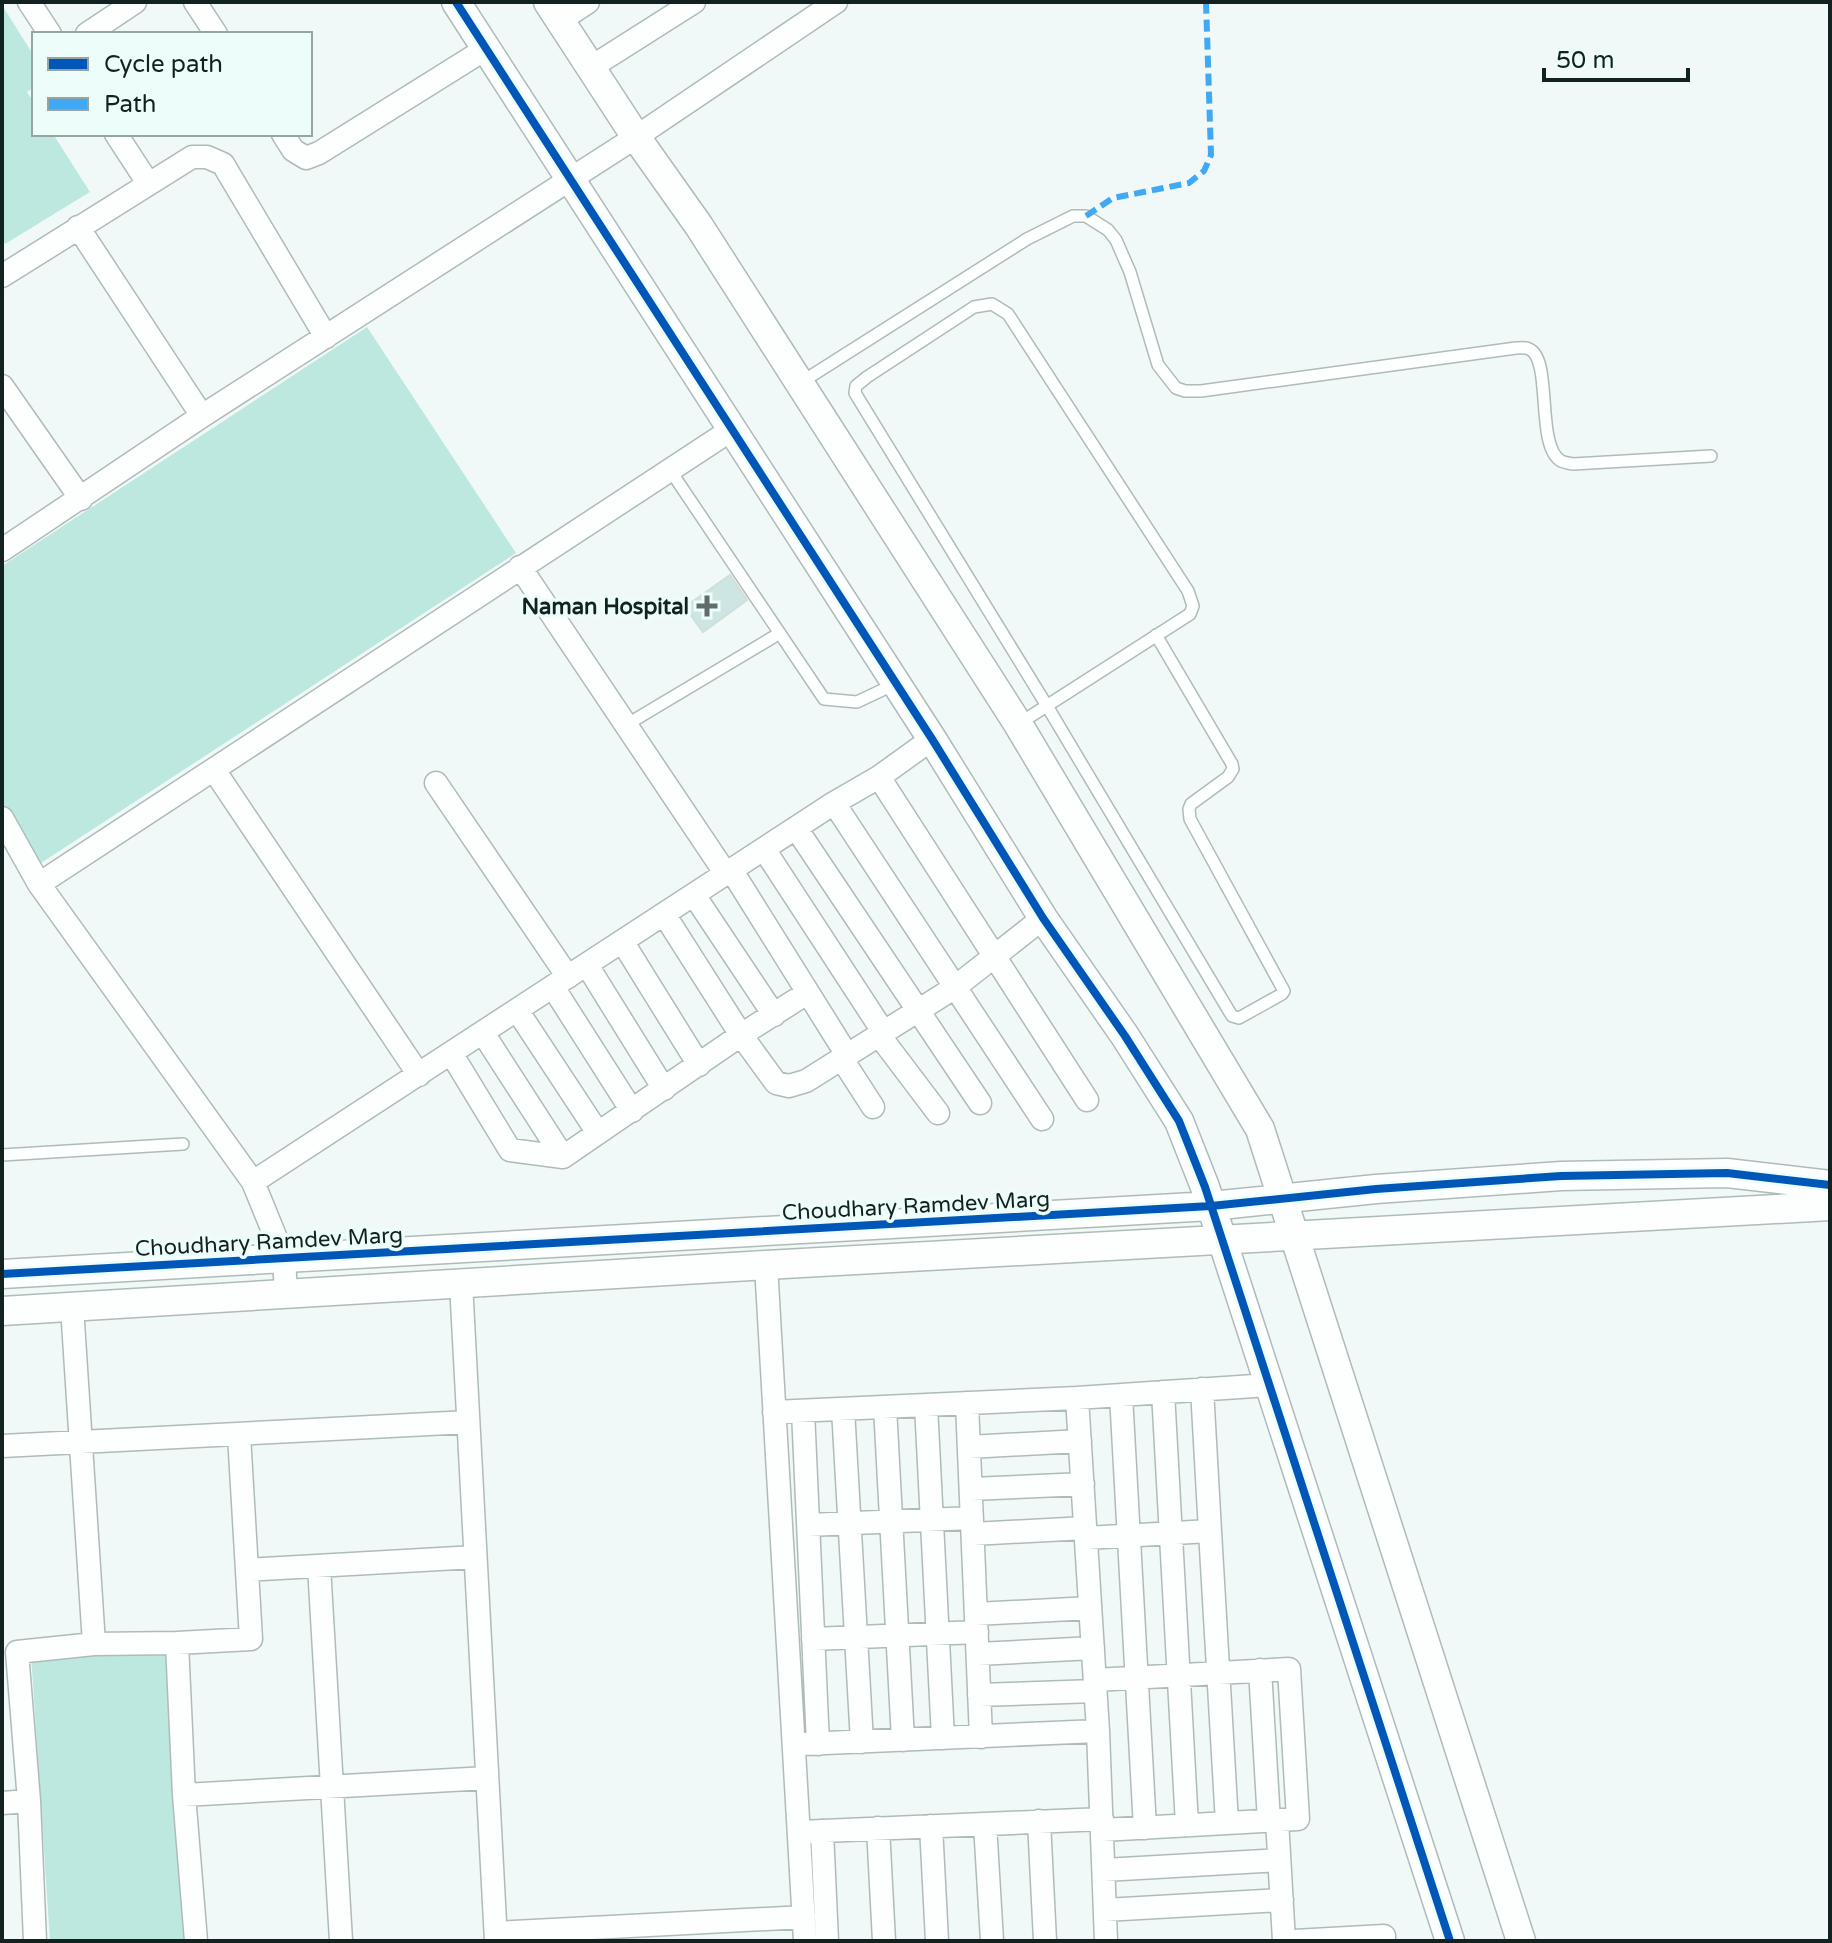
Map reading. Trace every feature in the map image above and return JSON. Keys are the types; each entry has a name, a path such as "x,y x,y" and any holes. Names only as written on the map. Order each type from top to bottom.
{"street":[{"path":"29,2 49,32"},
{"path":"90,32 135,2"},
{"path":"195,2 215,32"},
{"path":"456,2 932,739 1043,918 1125,1036 1179,1121 1223,1241 1450,1941"},
{"path":"588,2 554,12 699,226 1018,724 1260,1129 1521,1941"},
{"path":"590,68 694,2"},
{"path":"2,550 202,416 636,137 836,2"},
{"path":"284,136 293,150 306,158 319,153 487,48"},
{"path":"117,136 148,183"},
{"path":"2,276 192,157 207,157 223,164 326,337"},
{"path":"78,227 202,416"},
{"path":"2,386 81,499"},
{"path":"39,884 731,430"},
{"path":"520,567 729,873 807,993 873,1107"},
{"path":"253,1182 834,803 879,777 932,739"},
{"path":"214,770 419,1075"},
{"path":"879,777 1087,1100"},
{"path":"436,783 560,982 632,1111"},
{"path":"834,803 1042,1119"},
{"path":"2,818 39,884 253,1182 284,1258 286,1294"},
{"path":"796,828 980,1103"},
{"path":"764,849 882,1034 938,1113"},
{"path":"694,895 774,1015"},
{"path":"664,914 741,1035 776,1083 789,1086 806,1081 954,988 1043,918"},
{"path":"622,941 699,1065"},
{"path":"587,965 664,1089"},
{"path":"451,1053 510,1150 563,1157 807,993"},
{"path":"517,1010 598,1133"},
{"path":"483,1033 563,1157"},
{"name":"Choudhary Ramdev Marg","path":"2,1274 1211,1206 1391,1188 1576,1176 1727,1173 1830,1185"},
{"path":"2,1311 1830,1206"},
{"path":"766,1265 794,1745 827,1941"},
{"path":"461,1283 496,1937 804,1917"},
{"path":"72,1307 94,1644"},
{"path":"774,1412 1077,1398 1269,1385"},
{"path":"1202,1389 1227,1823"},
{"path":"1163,1392 1187,1825"},
{"path":"1121,1395 1145,1828"},
{"path":"1077,1398 1098,1731 1106,1941"},
{"path":"967,1403 981,1737"},
{"path":"926,1405 943,1738"},
{"path":"885,1407 903,1740"},
{"path":"843,1409 862,1742"},
{"path":"803,1411 818,1744"},
{"path":"2,1446 468,1422"},
{"path":"35,1941 29,1801 9,1652 94,1644 251,1639 239,1435"},
{"path":"969,1447 1080,1441"},
{"path":"971,1489 1083,1484"},
{"path":"808,1525 932,1520 972,1526 1129,1536 1210,1531"},
{"path":"247,1570 475,1557"},
{"path":"319,1566 341,1941"},
{"path":"977,1633 1090,1608"},
{"path":"813,1639 977,1633 1093,1648"},
{"path":"177,1643 184,1795 196,1941"},
{"path":"979,1695 1095,1685 1136,1677 1260,1670 1284,1941"},
{"path":"794,1745 1098,1731"},
{"path":"184,1795 487,1778"},
{"path":"2,1803 29,1801"},
{"path":"811,1832 1039,1821 1145,1828 1273,1820"},
{"path":"1039,1821 1045,1941"},
{"path":"985,1824 992,1941"},
{"path":"931,1826 937,1941"},
{"path":"878,1828 884,1941"},
{"path":"805,1941 811,1832"},
{"path":"1104,1870 1279,1860"},
{"path":"1105,1910 1282,1900"},
{"path":"1294,1941 1384,1936 1384,1941"}],"lane":[{"path":"800,383 1027,239 1073,216 1086,216 1108,230 1123,252 1158,365 1176,388 1201,391 1516,348 1529,349 1536,355 1540,370 1549,439 1553,452 1561,461 1573,464 1711,456"},
{"path":"1018,724 1047,706 1192,611 1188,591 1008,314 992,304 974,307 867,377 856,386 855,393 1047,706 1232,1016 1242,1016 1282,994 1283,987 1188,814 1191,804 1231,774 1232,764 1156,635"},
{"path":"670,470 824,699 857,702 896,683"},
{"path":"626,725 780,633"},
{"path":"2,1155 183,1144"}],"green space":[{"path":"2,5 32,53 32,88 27,92 32,100 32,136 54,136 90,192 5,244 2,238"},
{"path":"367,327 516,553 41,863 2,803 2,566"},
{"path":"166,1645 185,1940 50,1941 31,1654"}],"building":[{"path":"730,575 747,600 703,632 685,607"}],"marked path":[{"path":"1086,216 1113,198 1189,183 1204,171 1211,155 1206,2"}],"cycle path":[{"path":"456,2 932,739 1043,918 1125,1036 1179,1121 1205,1187 1450,1941"},
{"path":"2,1274 1211,1206 1376,1189 1561,1176 1727,1173 1830,1185"}],"place":[{"name":"Naman Hospital","path":"707,606"}]}
